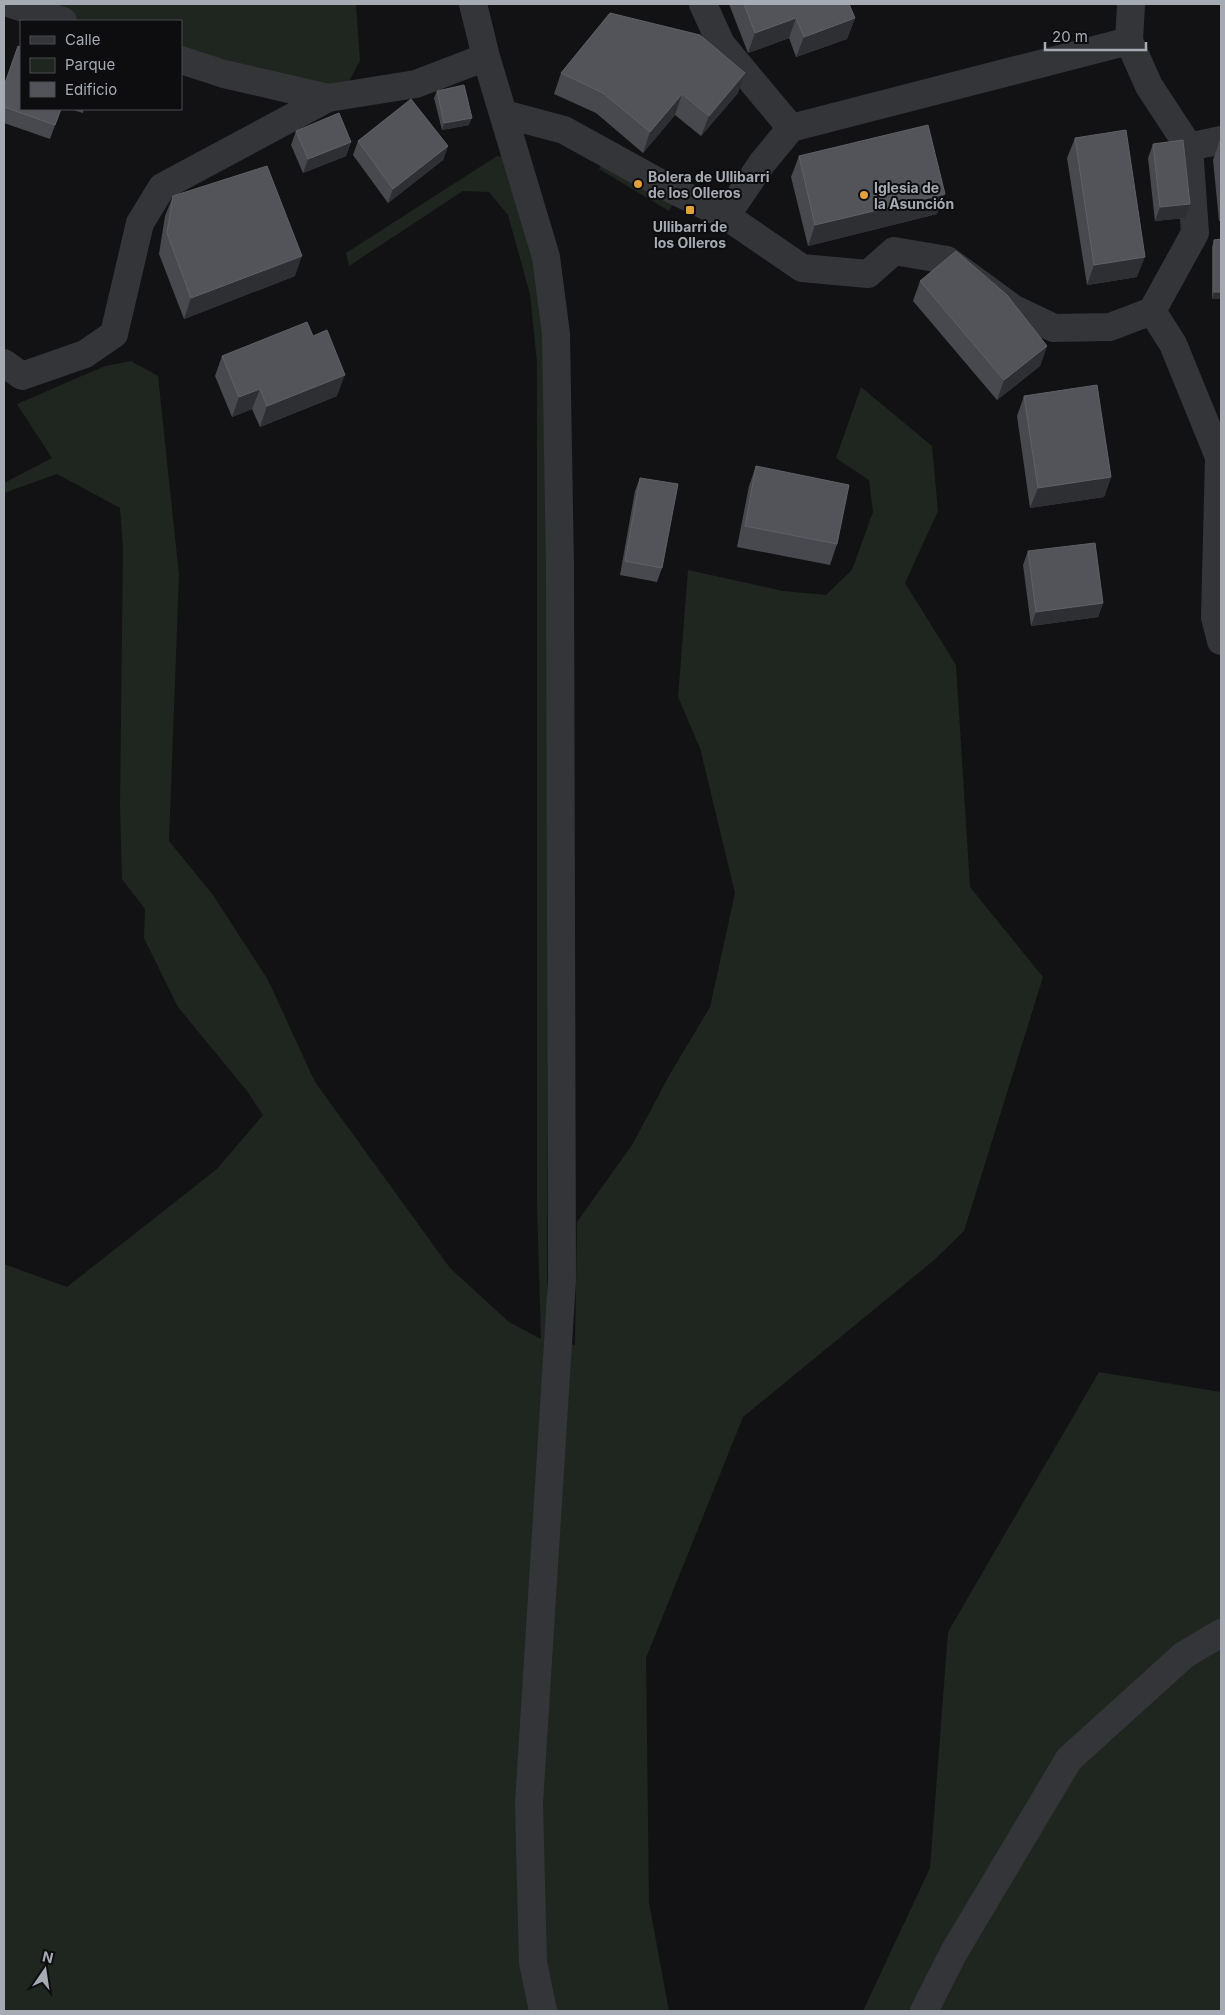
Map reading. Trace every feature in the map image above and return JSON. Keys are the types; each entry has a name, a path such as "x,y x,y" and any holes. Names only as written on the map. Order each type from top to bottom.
{"street":[{"path":"11,4 60,20"},
{"path":"473,4 486,57 546,257 556,334 560,577 562,1280 529,1803 534,1962 543,2011"},
{"path":"703,4 720,44 791,128"},
{"path":"504,114 564,130 669,188 726,216 802,268 868,274 894,251 947,260 1014,309 1054,328 1110,327 1152,311 1194,233 1188,147 1149,86 1129,42 1131,4"},
{"path":"726,216 762,163 791,128 1129,42"},
{"path":"4,363 22,376 85,354 114,334 140,223 162,187 328,98 416,84 486,57"},
{"path":"182,60 224,74 328,98"},
{"path":"1188,147 1221,140"},
{"path":"1152,311 1173,344 1219,457 1215,617 1221,641"},
{"path":"924,2011 954,1952 1069,1759 1184,1654 1221,1633"}],"green space":[{"path":"36,4 356,4 360,61 348,83 294,86 182,58 182,20 76,20"},
{"path":"497,156 504,157 528,231 543,316 548,419 547,1339 575,1345 577,1222 632,1145 670,1074 710,1007 735,893 700,748 678,697 688,570 783,591 826,595 852,570 873,512 869,480 836,458 861,387 932,446 938,511 905,583 956,665 970,887 1043,977 964,1231 933,1261 743,1417 646,1658 649,1903 669,2011 4,2011 4,1264 67,1287 217,1169 263,1115 247,1091 178,1007 144,938 145,909 122,879 120,806 123,548 120,508 57,474 4,493 4,483 52,458 17,404 105,366 131,361 158,376 179,575 169,841 213,895 268,980 315,1082 450,1268 509,1322 541,1339 537,1204 537,363 530,294 508,215 489,192 463,191 349,266 346,253"},
{"name":"Bolera de Ullibarri de los Olleros","path":"606,156 676,198 669,211 599,169"},
{"path":"1099,1372 1221,1392 1221,2011 863,2011 930,1868 948,1632"}],"building":[{"path":"744,4 849,4 855,18 804,37 796,18 755,33"},
{"path":"610,13 700,35 745,73 709,116 682,94 650,132 603,93 561,73"},
{"path":"18,46 20,47 20,110 61,110 55,125 4,107 4,86"},
{"path":"464,85 472,118 444,123 437,91"},
{"path":"411,99 448,146 393,189 358,141"},
{"path":"339,113 351,142 308,159 296,131"},
{"name":"Iglesia de la Asunción","path":"928,125 945,194 815,225 799,156"},
{"path":"1126,130 1145,257 1094,265 1075,138"},
{"path":"1183,140 1190,204 1160,207 1153,144"},
{"path":"267,166 302,256 191,298 167,233 173,196"},
{"path":"1221,239 1221,292 1214,292 1214,240"},
{"path":"956,251 1007,295 1047,346 1004,380 920,281"},
{"path":"307,322 313,336 327,330 345,375 267,406 260,389 239,397 222,356"},
{"path":"1097,385 1111,477 1038,488 1024,396"},
{"path":"756,466 849,485 837,544 745,526"},
{"path":"640,478 678,484 662,568 625,561"},
{"path":"1095,543 1103,603 1036,612 1028,551"}],"place":[{"name":"Bolera de Ullibarri de los Olleros","path":"638,184"},
{"name":"Iglesia de la Asunción","path":"864,195"},
{"name":"Ullibarri de los Olleros","path":"690,210"}]}
